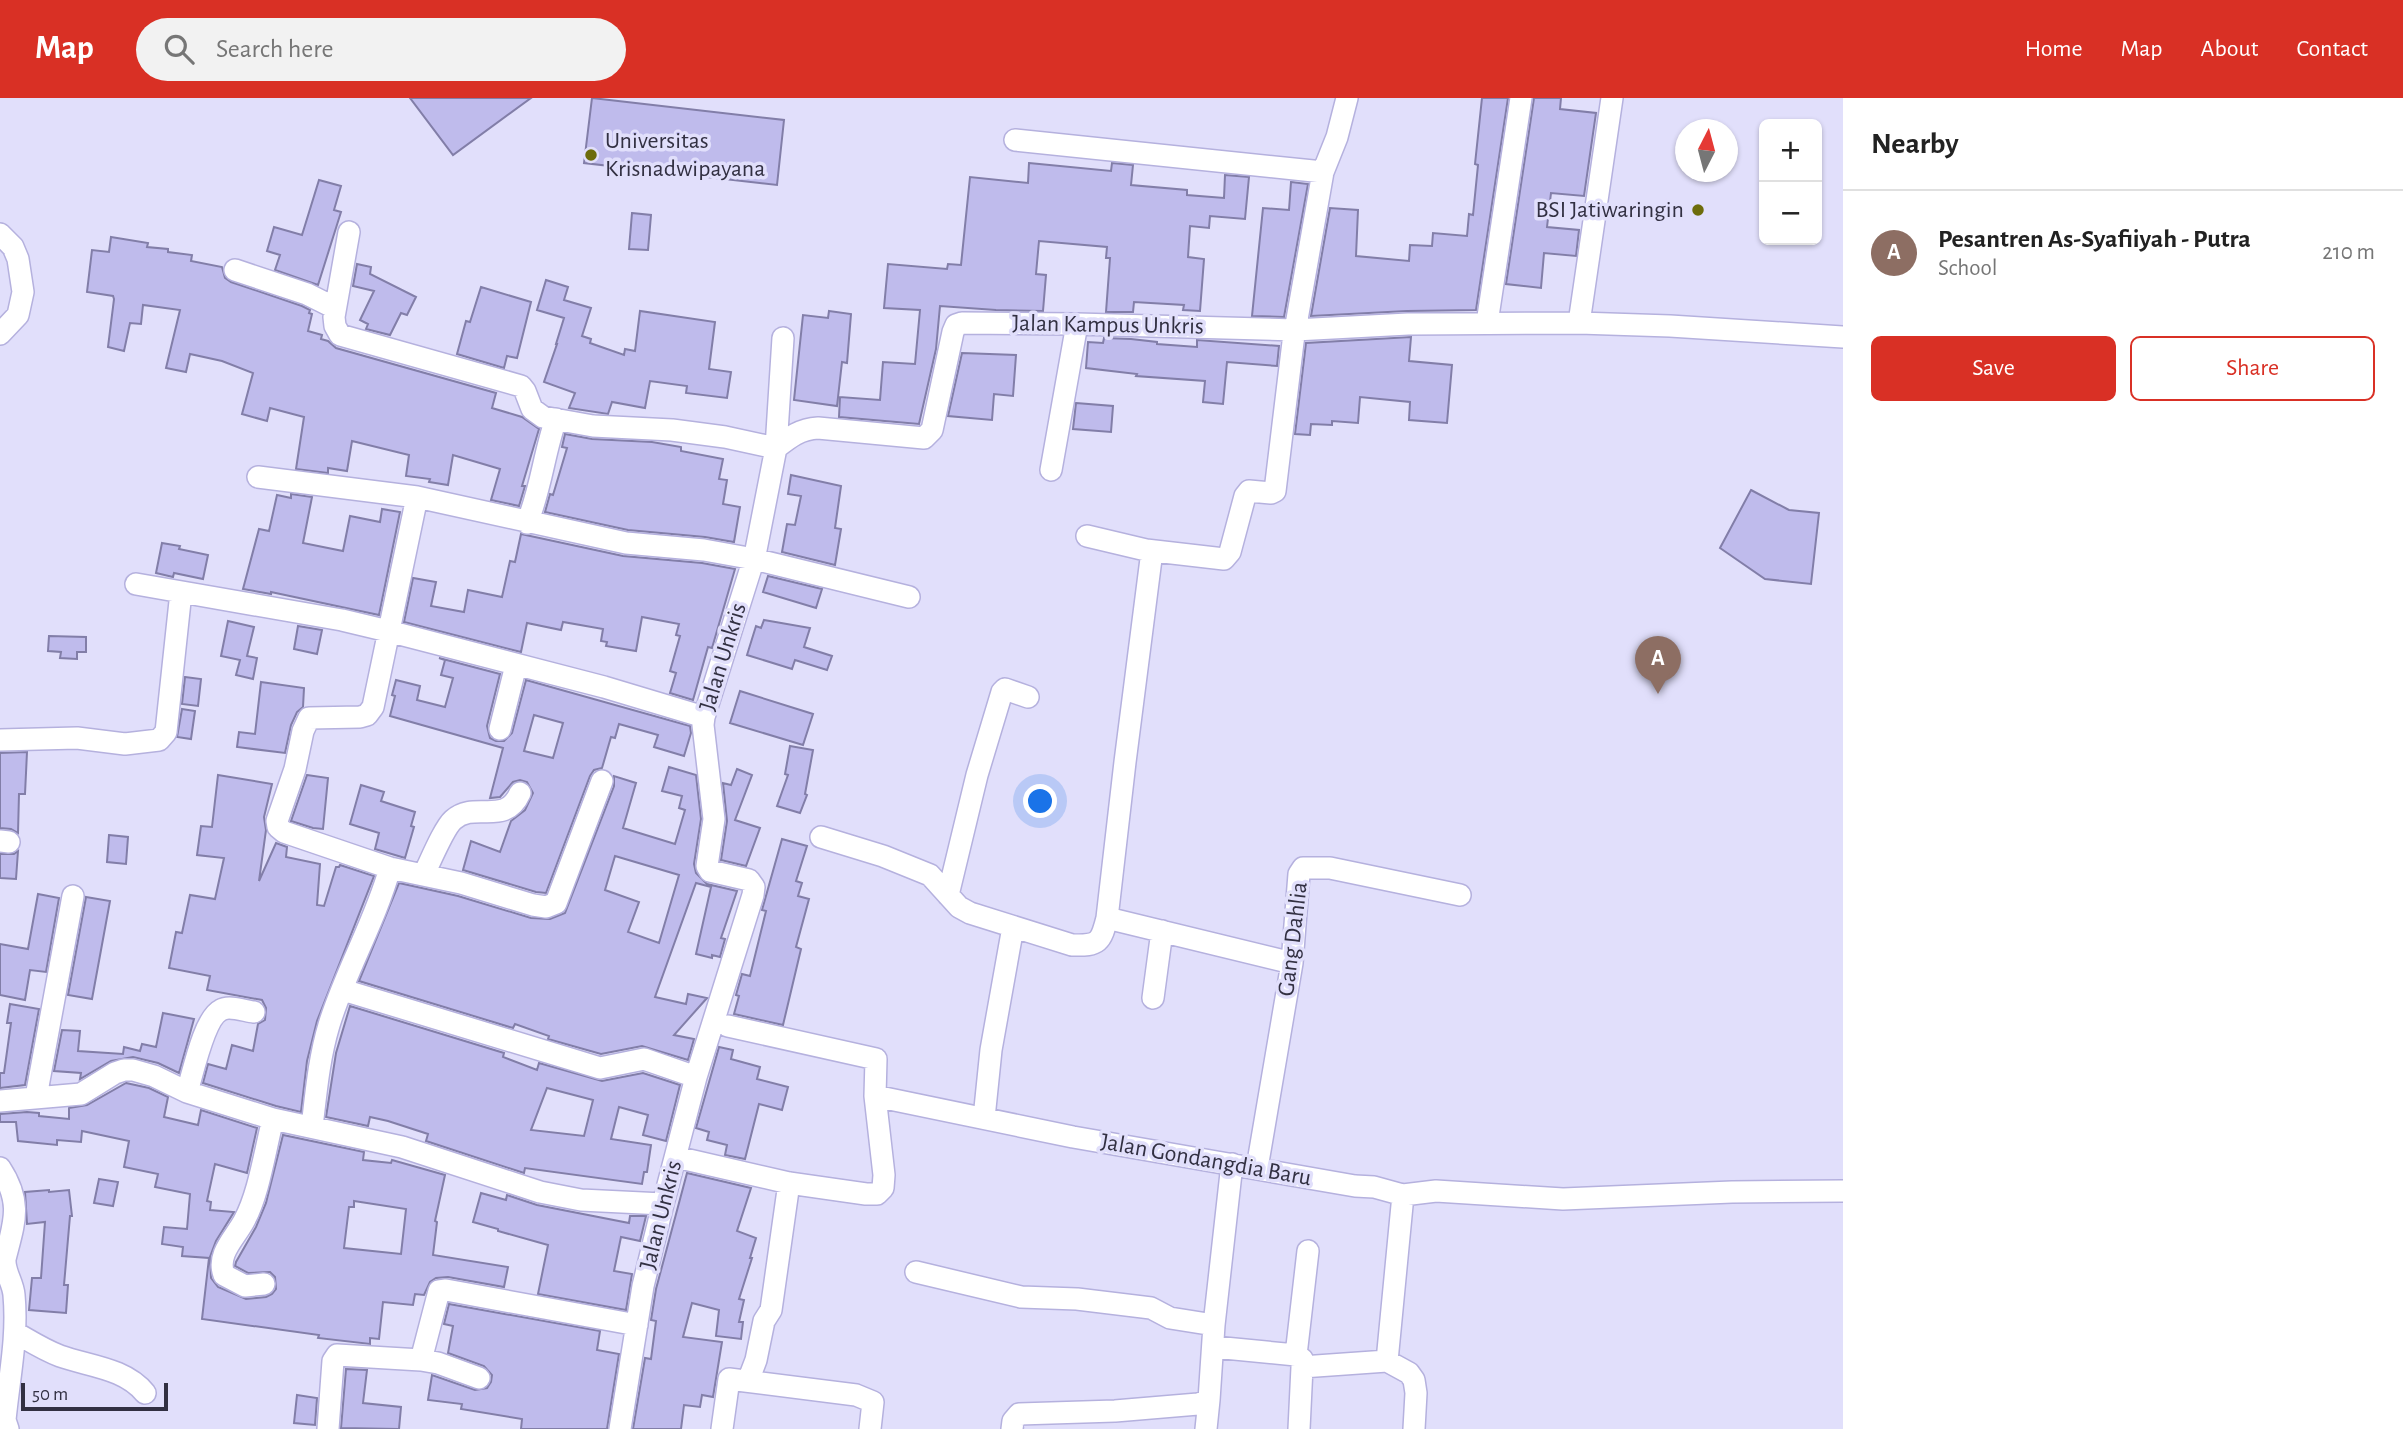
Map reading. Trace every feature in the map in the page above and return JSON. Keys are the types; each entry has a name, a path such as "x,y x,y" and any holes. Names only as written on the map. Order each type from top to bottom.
{"street":[{"path":"1087,536 1152,551 1224,559 1230,552 1245,496 1249,491 1275,491 1295,330 1323,172 1337,137 1347,98"},
{"path":"1487,323 1521,98"},
{"path":"1580,323 1612,98"},
{"path":"1015,141 1323,172"},
{"path":"349,232 335,308 335,326 340,335 521,386 536,414 593,426 672,430 725,437 776,448"},
{"path":"0,234 13,247 18,259 23,292 18,315 0,334"},
{"path":"235,270 307,294 335,308"},
{"name":"Jalan Kampus Unkris","path":"776,448 804,429 818,428 924,438 932,430 956,325 979,322 1295,330 1487,323 1580,323 1843,337"},
{"path":"1051,470 1077,324"},
{"name":"Jalan Unkris","path":"620,1429 643,1286 663,1204 696,1077 753,895 754,887 749,880 710,871 707,866 713,819 704,717 754,559 776,448 783,338"},
{"path":"527,523 535,503 548,442 556,419"},
{"path":"258,477 417,497 626,543 704,550 754,559 909,597"},
{"path":"417,497 373,707 368,715 359,717 309,718 277,821 278,827 284,832 390,869 424,874 546,907 556,904 602,781"},
{"path":"821,837 883,856 930,875 959,907 970,913 1072,945 1088,946 1098,942 1108,918 1152,551"},
{"path":"136,584 342,620 604,687 704,717"},
{"path":"0,740 77,738 125,744 159,740 166,732 181,592"},
{"path":"500,729 516,665"},
{"path":"948,895 977,775 1002,692 1005,689 1028,697"},
{"path":"424,874 452,821 466,812 504,811 515,804 520,793"},
{"name":"Gang Dahlia","path":"1256,1168 1292,963 1300,874 1303,868 1330,868 1460,895"},
{"path":"312,1127 317,1083 329,1025 362,939 384,891 390,869"},
{"path":"36,1097 73,896"},
{"path":"1108,918 1292,963"},
{"path":"984,1118 990,1050 1013,928"},
{"path":"1153,998 1162,931"},
{"path":"343,990 600,1068 644,1059 696,1077"},
{"path":"187,1092 209,1021 225,1008 254,1012"},
{"path":"676,1157 789,1183 866,1195 877,1194 883,1188 884,1175 875,1096 876,1059 728,1026"},
{"path":"0,1101 81,1094 124,1070 154,1076 187,1092 273,1119 402,1147 540,1192 581,1200 663,1204"},
{"name":"Jalan Gondangdia Baru","path":"875,1096 1073,1137 1355,1186 1374,1187 1403,1195 1436,1191 1563,1199 1732,1192 1843,1191"},
{"path":"264,1284 245,1286 223,1275 221,1268 226,1250 249,1210 273,1119"},
{"path":"1206,1429 1214,1325 1232,1164"},
{"path":"0,1168 7,1180 17,1212 2,1258 12,1282 16,1333 4,1389 8,1429"},
{"path":"748,1381 756,1360 764,1321 771,1310 789,1183"},
{"path":"1387,1361 1403,1195"},
{"path":"1299,1429 1299,1361 1308,1251"},
{"path":"916,1272 1021,1297 1077,1299 1151,1308 1170,1318 1214,1325"},
{"path":"421,1360 439,1291 637,1325"},
{"path":"16,1333 59,1355 120,1375 132,1381 145,1393"},
{"path":"1214,1347 1299,1361 1387,1361 1409,1373 1414,1380 1414,1429"},
{"path":"328,1429 333,1361 337,1355 421,1360 438,1363 479,1378"},
{"path":"722,1429 729,1379 856,1395 873,1402 870,1429"},
{"path":"1012,1429 1013,1421 1019,1415 1115,1411 1198,1404 1209,1400"}],"building":[{"path":"410,98 531,98 453,155"},
{"path":"592,98 784,120 777,185 584,163"},
{"path":"1482,98 1508,98 1476,310 1311,316 1330,208 1358,210 1356,256 1409,261 1410,245 1432,246 1433,233 1467,236 1469,214 1473,215"},
{"path":"1534,98 1561,98 1560,109 1596,113 1584,196 1551,193 1547,227 1579,230 1576,256 1544,253 1541,288 1506,284"},
{"path":"1029,163 1111,171 1112,163 1133,165 1131,185 1187,190 1187,195 1224,198 1225,175 1249,177 1245,219 1210,216 1209,228 1190,226 1188,257 1204,259 1200,311 1183,310 1184,305 1134,302 1133,312 1106,312 1110,258 1106,258 1107,247 1039,241 1036,274 1046,275 1043,311 940,306 936,349 919,424 839,417 840,397 880,400 883,362 915,364 920,310 884,308 888,264 947,269 948,264 961,265 970,177 1028,183"},
{"path":"319,180 341,186 334,210 341,212 318,285 275,270 280,255 267,251 274,227 302,235"},
{"path":"1291,182 1308,184 1284,317 1252,316 1263,208 1289,210"},
{"path":"632,213 651,215 648,250 629,249"},
{"path":"111,237 148,243 147,247 168,249 168,252 192,255 191,261 222,267 225,278 231,282 302,306 312,314 308,331 322,335 321,339 336,348 496,393 492,408 522,417 539,429 522,486 525,486 519,506 491,500 500,469 453,455 448,485 406,476 409,455 352,441 347,471 328,468 328,473 296,469 304,417 270,408 267,421 242,414 253,373 222,361 190,354 186,372 166,368 180,310 143,305 141,324 130,323 124,351 108,347 113,296 87,292 92,250 109,252"},
{"path":"357,264 371,267 370,274 416,297 407,315 401,313 390,335 366,329 368,324 360,320 374,291 353,286"},
{"path":"546,280 568,287 564,300 591,308 582,336 591,339 590,343 624,355 625,349 635,351 640,311 715,322 709,369 731,372 727,398 686,393 687,386 650,381 645,408 612,402 608,414 569,408 575,393 544,382 564,318 537,310"},
{"path":"481,287 531,302 517,358 507,356 504,368 457,354 466,321 470,322"},
{"path":"829,311 851,314 847,363 842,362 837,406 794,400 803,315 828,318"},
{"path":"1411,337 1409,361 1452,365 1447,423 1409,420 1410,402 1360,397 1358,423 1332,421 1332,425 1311,424 1310,435 1295,434 1306,343"},
{"path":"1104,338 1197,347 1197,340 1279,346 1277,366 1227,362 1223,404 1203,402 1205,381 1136,376 1137,374 1086,368 1088,342 1103,343"},
{"path":"962,353 1016,355 1013,396 994,394 992,420 948,416"},
{"path":"1076,403 1113,406 1111,432 1073,429"},
{"path":"565,434 592,439 652,442 723,459 719,479 727,480 723,504 740,507 734,542 628,530 545,512 567,448 562,447"},
{"path":"791,475 841,486 835,528 841,529 835,565 782,552 787,524 795,525 801,496 788,494"},
{"path":"1751,490 1789,510 1819,513 1811,584 1765,579 1720,548"},
{"path":"291,494 312,497 303,543 343,551 350,516 380,522 382,509 400,512 379,615 271,592 243,589 259,529 269,531 277,495 291,498"},
{"path":"521,534 623,556 702,563 735,569 712,648 708,647 693,700 670,693 676,673 670,671 680,636 676,635 679,624 642,617 636,651 606,646 607,642 601,641 603,629 563,622 561,630 527,623 521,652 404,622 413,578 436,582 431,606 464,612 468,590 502,597 510,561 515,562"},
{"path":"162,543 208,555 203,579 174,573 173,577 156,573"},
{"path":"768,576 822,589 816,608 763,592"},
{"path":"764,620 810,628 804,647 832,656 827,670 795,660 792,669 747,655 756,626 761,628"},
{"path":"228,621 254,627 247,656 257,658 253,679 236,675 240,660 221,656"},
{"path":"298,626 322,630 317,654 294,649"},
{"path":"49,636 86,637 86,652 77,652 77,659 60,658 61,652 48,651"},
{"path":"439,658 500,674 487,726 490,738 496,741 504,741 512,733 526,680 690,726 691,733 684,756 654,747 658,735 619,724 615,738 611,737 602,768 594,770 590,776 546,893 463,870 471,841 500,852 511,821 525,810 533,793 527,782 520,780 513,782 500,797 490,798 503,748 390,716 396,680 420,686 417,700 445,707 453,678 441,675 445,660","holes":["534,715 563,723 553,758 524,751"]},
{"path":"185,677 201,679 198,706 182,704"},
{"path":"261,682 304,688 303,707 297,712 291,725 285,753 237,747 239,732 255,734"},
{"path":"740,691 813,714 803,745 730,723"},
{"path":"182,709 195,711 191,739 177,737"},
{"path":"790,746 813,750 805,794 807,795 800,813 777,806 788,775 785,774"},
{"path":"27,752 25,794 19,794 18,833 0,828 0,753"},
{"path":"669,767 696,775 701,819 694,864 696,873 707,884 737,891 721,938 725,939 720,957 712,955 712,958 696,954 711,887 696,883 655,997 686,1004 688,994 707,998 674,1035 694,1039 688,1060 642,1046 601,1054 548,1039 549,1036 515,1024 513,1028 359,981 399,883 458,896 531,918 550,919 565,913 614,786 614,776 636,783 623,828 675,844 685,810 679,808 682,796 662,791","holes":["615,856 679,875 659,943 628,932 639,902 605,890"]},
{"path":"737,769 752,775 735,820 760,828 746,866 721,860 727,821 723,783 731,785"},
{"path":"218,775 272,784 264,817 266,830 259,881 276,843 287,847 286,857 320,864 317,905 324,906 336,867 340,865 374,876 317,1021 307,1061 301,1112 203,1083 208,1064 226,1069 232,1045 253,1051 258,1024 265,1020 266,1008 262,1000 207,990 210,976 169,968 176,932 182,933 190,895 215,899 224,858 197,855 201,826 212,827"},
{"path":"307,775 328,778 323,829 291,821"},
{"path":"361,785 384,792 381,801 415,812 411,826 414,827 405,858 375,849 379,833 350,824"},
{"path":"109,835 128,837 126,864 107,862"},
{"path":"782,839 807,846 796,881 802,883 798,896 809,899 796,947 801,949 783,1025 734,1014 742,974 750,976 766,911 762,910"},
{"path":"18,851 16,879 0,878 0,854 14,854"},
{"path":"38,894 59,898 46,972 30,970 25,1000 0,995 0,944 28,949"},
{"path":"86,897 110,901 92,999 68,995"},
{"path":"10,1004 39,1009 25,1085 0,1088 0,1073 4,1073 11,1023 7,1023"},
{"path":"350,1006 504,1053 503,1057 537,1070 539,1063 602,1081 643,1073 680,1085 666,1141 643,1135 648,1115 619,1107 611,1139 651,1145 647,1172 644,1172 642,1184 525,1168 524,1173 426,1141 428,1134 388,1121 370,1117 368,1126 326,1117 336,1053","holes":["547,1088 593,1100 584,1136 531,1130"]},
{"path":"163,1013 194,1019 179,1073 158,1063 133,1057 111,1061 80,1079 81,1073 54,1071 62,1030 80,1031 78,1051 123,1054 124,1047 140,1051 142,1044 156,1047"},
{"path":"719,1047 733,1050 731,1059 760,1067 757,1079 788,1087 782,1110 759,1104 745,1159 725,1155 727,1145 707,1140 709,1132 696,1128"},
{"path":"126,1083 149,1088 168,1097 164,1117 198,1125 201,1110 257,1128 247,1173 215,1164 207,1201 211,1202 210,1210 234,1212 216,1241 210,1257 211,1278 218,1287 246,1299 266,1297 276,1289 275,1277 270,1272 248,1273 235,1266 266,1203 283,1135 364,1152 363,1160 391,1163 392,1160 445,1175 435,1221 433,1255 508,1267 504,1287 448,1277 436,1278 430,1282 424,1295 415,1294 413,1305 383,1302 379,1339 370,1338 370,1344 202,1319 209,1258 182,1256 183,1247 162,1244 164,1227 187,1229 190,1194 155,1187 158,1174 124,1167 129,1141 82,1131 81,1142 57,1140 57,1145 18,1141 16,1122 0,1122 0,1114 27,1112 69,1119 69,1108 87,1105","holes":["354,1201 406,1209 401,1254 344,1248 349,1207 354,1207"]},
{"path":"687,1173 751,1188 737,1231 756,1238 739,1299 744,1300 739,1322 743,1322 741,1339 716,1336 719,1310 692,1303 683,1337 722,1342 713,1397 702,1395 700,1407 684,1405 681,1429 633,1429 645,1358 651,1359 656,1321 651,1320 656,1289"},
{"path":"99,1179 118,1182 113,1206 94,1203"},
{"path":"69,1190 72,1216 64,1285 68,1285 66,1313 29,1310 32,1278 41,1278 45,1222 27,1224 25,1192"},
{"path":"481,1193 506,1200 507,1195 537,1205 629,1223 630,1216 646,1216 640,1241 621,1237 614,1271 632,1274 626,1310 538,1294 548,1245 473,1222"},
{"path":"449,1304 600,1331 597,1350 619,1354 607,1429 521,1429 522,1419 461,1409 462,1404 428,1400 432,1375 475,1390 487,1388 491,1382 492,1375 484,1366 448,1353 453,1326 444,1324"},
{"path":"346,1369 367,1370 363,1403 401,1407 399,1429 341,1428"},
{"path":"297,1395 317,1398 315,1425 294,1423"}],"place":[{"name":"Universitas Krisnadwipayana","path":"591,155"},
{"name":"BSI Jatiwaringin","path":"1698,210"},
{"name":"Pesantren As-Syafiiyah - Putra","path":"1658,694"}]}
